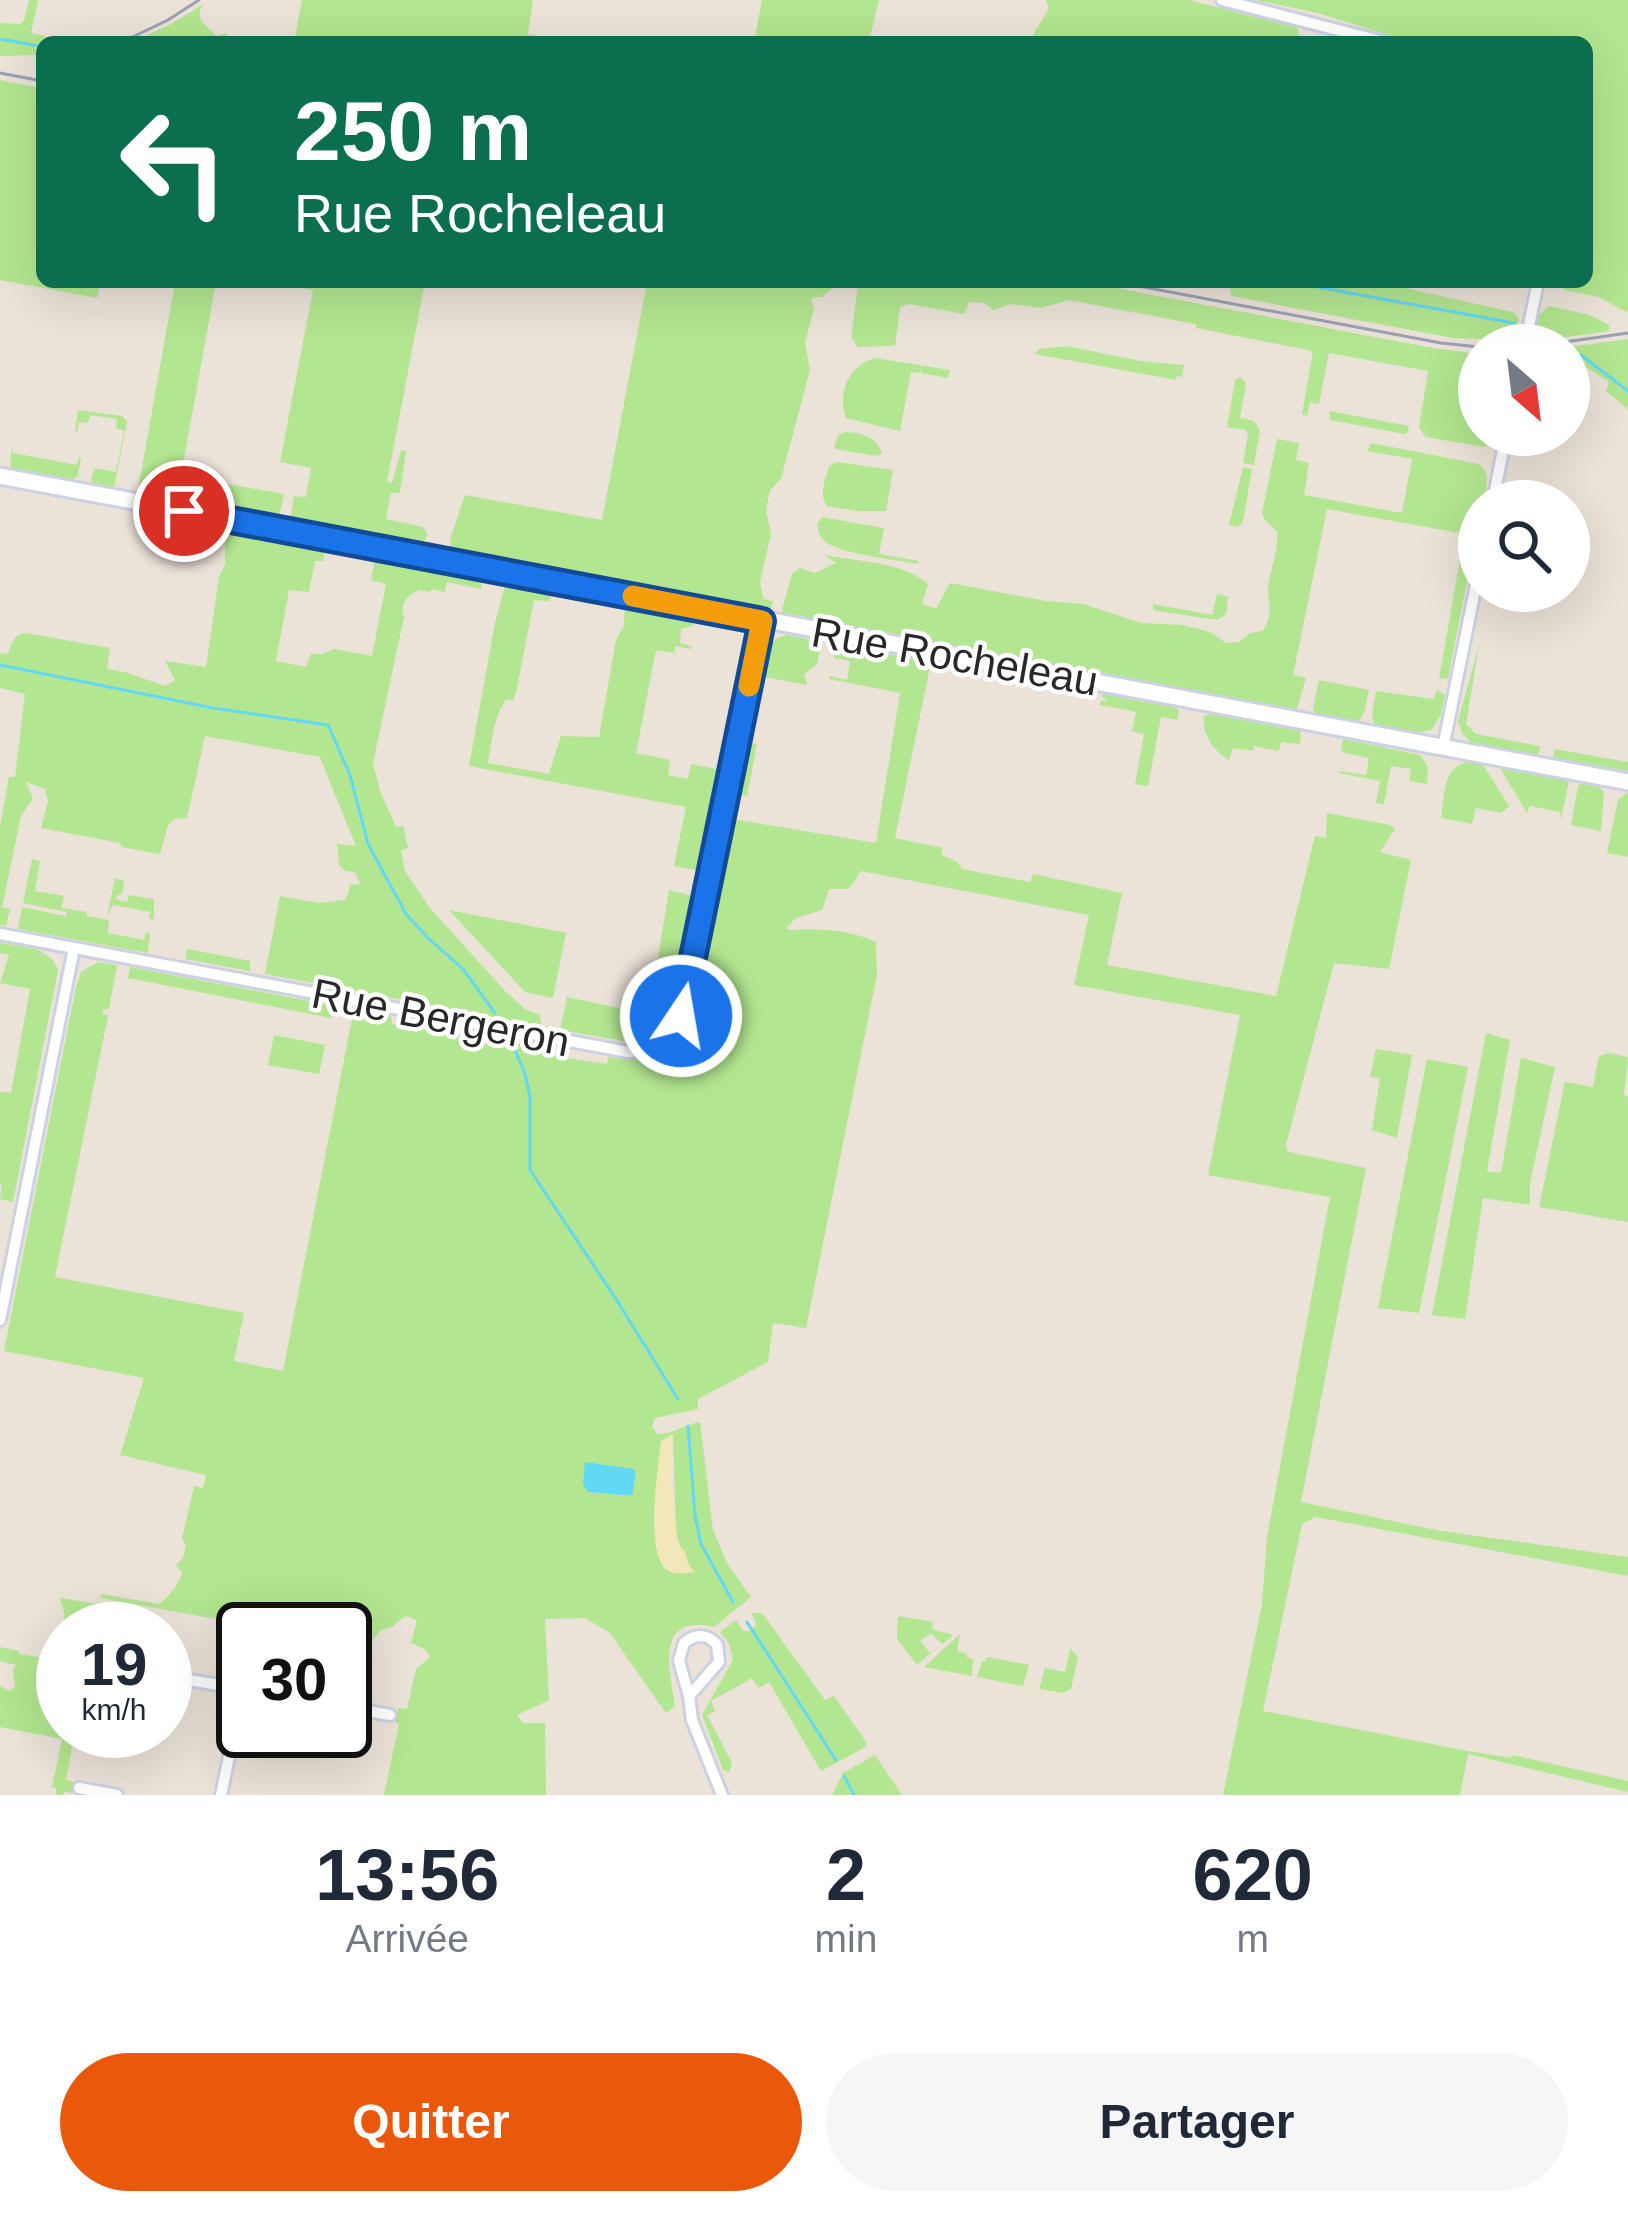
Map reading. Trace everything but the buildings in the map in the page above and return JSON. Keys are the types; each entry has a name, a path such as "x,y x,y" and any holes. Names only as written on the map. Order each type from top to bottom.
{"street":[{"path":"1222,0 1361,36"},
{"path":"1529,324 1537,288"},
{"name":"Rue Rocheleau","path":"0,476 1628,782"},
{"path":"1443,748 1471,612"},
{"name":"Rue Bergeron","path":"0,934 628,1052 651,1049 672,1034 685,1005 762,621"},
{"path":"0,1320 74,948"},
{"path":"689,1696 719,1662 717,1646 707,1636 687,1640 679,1652 680,1668 694,1727 722,1795"},
{"path":"372,1711 389,1714"},
{"path":"221,1795 229,1758"},
{"path":"79,1788 116,1795"}],"green space":[{"path":"29,0 38,0 31,33 45,36 36,36 36,55 0,56 0,23 24,21"},
{"path":"302,0 533,0 528,34 537,36 295,36"},
{"path":"762,0 879,0 870,36 755,36"},
{"path":"1046,0 1189,0 1295,27 1299,36 1035,36 1049,8"},
{"path":"1255,0 1628,0 1628,313 1599,297 1561,288 1593,288 1593,36 1392,36"},
{"path":"203,4 202,22 217,36 145,36"},
{"path":"0,80 36,87 36,287 0,280"},
{"path":"43,288 99,288 97,298"},
{"path":"174,288 215,288 177,498 140,495"},
{"path":"302,288 424,288 387,482 392,483 401,450 406,451 400,493 391,493 386,519 423,527 428,535 420,547 290,521 294,496 306,497 311,468 280,462 313,290"},
{"path":"646,288 832,288 811,300 814,308 805,342 810,370 781,479 770,490 766,510 771,534 760,582 763,599 773,601 770,613 452,552 450,540 465,495 602,520"},
{"path":"857,288 1116,288 1458,351 1458,443 1426,437 1419,428 1428,371 1329,353 1319,404 1310,402 1307,416 1302,414 1313,351 1069,300 1041,308 1011,304 993,310 985,303 969,302 964,314 909,304 900,307 895,346 858,347 852,339"},
{"path":"1230,288 1405,288 1513,312 1519,318 1518,324 1458,324 1458,338 1231,296"},
{"path":"1549,306 1590,315 1609,325 1609,331 1590,334 1590,324 1537,324"},
{"path":"1628,339 1628,410 1606,391 1609,382 1590,370 1590,344"},
{"path":"1067,346 1184,365 1182,377 1176,380 1035,354 1039,349"},
{"path":"875,358 950,370 948,378 921,369 911,372 900,431 846,418 847,381 858,367"},
{"path":"1240,377 1246,383 1240,418 1254,421 1260,430 1254,465 1243,463 1246,430 1227,427 1235,380"},
{"path":"78,410 122,416 127,421 114,488 94,486 91,481 94,468 116,472 124,431 116,428 117,419 90,415 88,423 79,422 77,432"},
{"path":"1329,411 1409,426 1408,431 1330,420"},
{"path":"839,434 868,437 882,454 837,449"},
{"path":"1277,439 1299,443 1296,460 1309,463 1304,495 1402,513 1412,459 1367,451 1371,443 1479,464 1487,480 1458,480 1458,533 1327,509 1293,675 1306,678 1296,711 784,615 782,610 792,574 800,568 815,573 836,563 824,555 906,571 928,584 922,604 936,609 950,583 1083,604 1141,623 1183,625 1210,632 1226,643 1239,642 1263,631 1269,616 1277,531 1262,513"},
{"path":"12,445 13,453 77,465 79,457 78,476 70,481 10,470"},
{"path":"837,462 893,470 886,511 827,506 824,486 829,466"},
{"path":"1243,467 1252,469 1243,522 1238,527 1229,525"},
{"path":"198,479 284,494 279,517 196,504"},
{"path":"153,516 325,549 323,561 315,561 309,592 289,590 276,661 306,667 311,654 334,649 372,656 386,584 371,580 375,558 481,578 481,589 447,582 445,592 419,590 405,601 373,763 396,827 403,826 408,848 401,850 405,871 430,908 506,992 540,1015 541,1026 265,974 280,896 319,903 345,900 349,885 360,884 355,872 339,865 337,844 356,846 320,757 205,736 187,818 168,825 160,854 41,828 48,801 45,789 26,782 33,798 21,816 2,907 10,909 6,926 0,925 0,827 9,777 15,777 25,694 0,688 0,653 8,654 14,640 26,633 110,648 107,669 165,686 175,680 165,661 206,667 225,542 157,528"},
{"path":"822,517 884,528 879,554 918,564 833,546 819,534 817,524"},
{"path":"1458,570 1461,612 1448,678 1439,679"},
{"path":"506,582 554,592 549,601 534,600 516,693 498,714 488,763 549,774 561,736 599,737 625,605 694,618 692,626 681,629 680,643 691,649 656,650 636,753 670,760 668,775 688,779 691,764 716,769 722,743 728,745 702,871 674,866 686,807 469,766"},
{"path":"1217,594 1228,597 1226,614 1217,620 1153,610 1153,604 1212,615"},
{"path":"788,635 821,642 817,665 804,674 807,685 760,676 770,644"},
{"path":"833,644 931,662 895,838 943,848 941,855 962,869 1030,882 1033,874 1122,893 1107,965 1276,996 1315,836 1326,838 1327,813 1395,829 1380,852 1411,860 1389,969 1334,963 1286,1145 1287,1151 1366,1168 1301,1502 1441,1531 1628,1557 1628,1576 1316,1517 1302,1524 1263,1711 1468,1751 1513,1755 1628,1781 1628,1792 1468,1754 1460,1795 1223,1795 1262,1604 1267,1537 1330,1197 1208,1175 1240,1015 1074,985 1089,915 861,871 849,889 829,889 822,910 796,918 786,928 845,932 876,942 877,974 806,1328 773,1323 768,1362 698,1399 698,1409 655,1418 652,1427 662,1434 700,1422 713,1530 728,1565 751,1597 714,1627 695,1625 674,1637 669,1662 675,1706 666,1713 609,1632 585,1618 545,1619 549,1700 517,1715 523,1723 545,1723 546,1795 384,1795 398,1708 407,1709 416,1669 430,1657 411,1643 417,1620 405,1616 372,1641 372,1602 216,1602 216,1619 192,1615 192,1602 162,1602 179,1582 182,1572 176,1565 186,1545 182,1539 194,1486 203,1488 206,1475 120,1455 144,1378 4,1351 81,972 98,962 117,965 109,1009 103,1009 107,1021 55,1277 244,1313 234,1361 283,1371 354,1009 391,1016 392,1024 410,1028 412,1020 432,1025 427,1031 505,1045 510,1038 540,1044 547,1055 607,1064 608,1057 634,1060 667,1050 689,1020 732,819 876,843 900,693 829,679 847,680 850,661 834,658","holes":["673,1436 676,1532 693,1572 675,1573 661,1441","632,1469 636,1472 631,1496 588,1492"]},
{"path":"1479,645 1466,724 1476,734 1540,746 1538,756 1473,744 1463,735 1458,721"},
{"path":"1319,680 1369,690 1358,722 1314,714"},
{"path":"1437,690 1445,695 1441,715 1431,730 1417,733 1374,725 1376,691 1433,699"},
{"path":"1103,694 1179,712 1177,720 1161,717 1148,786 1135,784 1144,734 1132,731 1136,712 1100,705 1108,700"},
{"path":"1204,716 1300,731 1301,741 1282,742 1278,751 1233,748 1229,760 1207,735"},
{"path":"1343,739 1420,755 1428,767 1427,784 1409,781 1411,769 1391,766 1384,804 1376,803 1380,781 1339,773 1366,775 1369,758 1341,752"},
{"path":"747,742 757,744 747,796 737,793"},
{"path":"1554,749 1628,762 1628,771 1553,758"},
{"path":"1468,762 1483,765 1509,806 1501,813 1476,808 1472,824 1441,818 1449,776"},
{"path":"1500,768 1569,781 1561,820 1560,812 1530,806 1527,813"},
{"path":"1582,783 1604,792 1601,831 1571,825"},
{"path":"1628,792 1628,857 1607,853 1618,800"},
{"path":"32,859 40,861 35,891 64,896 62,908 109,920 108,933 144,940 146,932 150,934 148,953 18,929 22,907 65,916 67,912 23,903"},
{"path":"115,878 124,881 116,899 127,902 129,895 154,899 154,919 149,919 150,912 113,905 107,916"},
{"path":"669,890 697,897 682,969 657,964"},
{"path":"449,910 566,933 553,998 525,992"},
{"path":"0,943 41,952 58,970 13,1202 0,1199 0,1092 11,1093 30,989 0,983 9,955 0,953"},
{"path":"187,949 250,961 250,971 185,959"},
{"path":"130,967 330,1005 331,1018 128,978"},
{"path":"567,997 647,1014 650,1006 674,1010 660,1033 634,1043 560,1030"},
{"path":"1486,1033 1510,1040 1487,1171 1501,1173 1521,1058 1555,1067 1530,1183 1530,1205 1483,1198 1465,1319 1432,1315"},
{"path":"274,1035 325,1045 319,1074 268,1065"},
{"path":"1376,1049 1412,1055 1397,1138 1372,1130 1380,1078 1370,1077"},
{"path":"1599,1056 1628,1057 1624,1095 1628,1097 1628,1222 1539,1207 1565,1082 1593,1087"},
{"path":"1427,1059 1468,1067 1419,1313 1378,1308"},
{"path":"101,1594 148,1602 122,1602 100,1598"},
{"path":"751,1613 762,1613 825,1700 834,1696 867,1743 864,1748 821,1771 769,1682 758,1688 752,1678 711,1701 715,1711 707,1715 732,1763 729,1772 723,1770 702,1715 733,1660 720,1632 736,1620 743,1631 749,1631 757,1625"},
{"path":"898,1616 932,1622 933,1630 952,1637 942,1644 931,1633 920,1641 930,1653 939,1646 917,1665 897,1639"},
{"path":"960,1634 957,1651 973,1659 972,1676 924,1667"},
{"path":"0,1647 36,1657 36,1734 0,1727 0,1686 9,1691 15,1687 16,1665 0,1661"},
{"path":"1070,1648 1078,1657 1071,1689 1063,1693 1039,1689 1045,1668 1065,1672"},
{"path":"987,1657 1029,1665 1023,1686 977,1677"},
{"path":"875,1755 902,1795 832,1795 843,1773"},
{"path":"58,1758 70,1758 66,1780 74,1782 72,1793 56,1795 52,1787"}],"sand":[{"path":"673,1434 672,1490 679,1546 695,1572 680,1574 666,1569 660,1560 654,1508 661,1441"}],"water":[{"path":"585,1462 633,1469 632,1496 588,1492 583,1484"}],"waterway":[{"path":"0,39 36,45"},
{"path":"1323,288 1514,323"},
{"path":"1590,362 1628,391"},
{"path":"0,665 213,708 328,725 350,775 368,844 406,914 463,969 495,1013"},
{"path":"512,1043 530,1097 530,1170 678,1399"},
{"path":"688,1426 701,1544 733,1602"},
{"path":"747,1622 836,1760"},
{"path":"844,1776 854,1795"}],"railway":[{"path":"135,36 199,0"},
{"path":"0,73 36,80"},
{"path":"1149,288 1458,345"},
{"path":"1590,338 1628,333"}],"slow traffic":[{"path":"633,596 762,621 749,686"}],"route":[{"path":"184,511 762,621 681,1016"}]}
